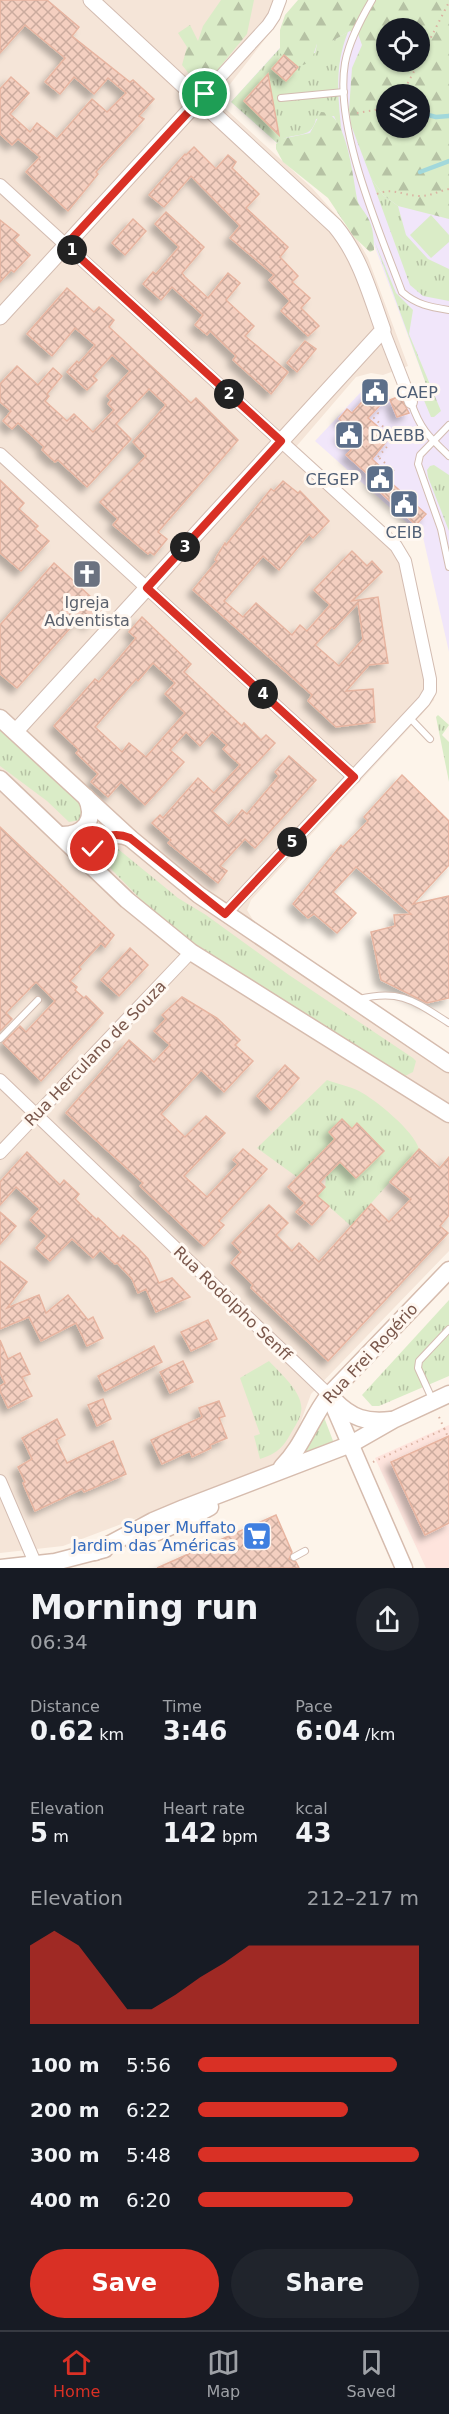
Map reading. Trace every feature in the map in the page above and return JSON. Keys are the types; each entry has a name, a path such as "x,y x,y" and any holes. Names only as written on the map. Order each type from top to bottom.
{"main road":[{"path":"0,718 130,838 225,914 449,1064"},
{"path":"0,779 146,916 191,952 449,1114"},
{"path":"60,835 79,832 86,825 90,816 90,806 86,797"},
{"path":"92,866 90,858 98,842 114,834 130,838"},
{"name":"Rua Frei Rogério","path":"279,1471 295,1453 316,1412 329,1395 449,1270"},
{"path":"329,1395 344,1410 358,1418 378,1422 436,1408 449,1394"},
{"name":"Rua Rodolpho Senff","path":"329,1395 404,1568"},
{"path":"0,1568 72,1563 153,1521 351,1444 393,1420"}],"street":[{"path":"90,0 324,215 345,238 359,264 411,402"},
{"path":"0,317 268,25 279,3"},
{"path":"0,185 396,546 404,556 430,679 430,691 354,777 225,914"},
{"path":"15,732 383,330"},
{"path":"0,454 354,777"},
{"name":"Rua Herculano de Souza","path":"0,1154 191,952"},
{"name":"Rua Rodolpho Senff","path":"0,1080 329,1395"},
{"path":"0,1481 36,1567"}],"lane":[{"path":"372,0 352,39 345,64 344,92 352,151 402,292 423,306 449,310"},
{"path":"281,98 344,92"},
{"path":"411,402 417,422 423,432 449,456"},
{"path":"449,424 420,455 418,464 441,529 449,567"},
{"path":"409,717 430,739"},
{"path":"353,1000 379,994 400,995 449,1023"},
{"path":"0,1039 38,1000"},
{"path":"436,1408 418,1368 419,1361 449,1329"},
{"path":"294,1557 305,1551"}],"path":[{"path":"430,39 449,2"},
{"path":"354,114 376,110"},
{"path":"374,195 386,190 417,196 432,195 449,189"},
{"path":"364,401 378,413 374,418 395,438"},
{"path":"378,457 405,426"},
{"path":"357,438 394,471"},
{"path":"436,1408 448,1437"},
{"path":"373,1462 449,1427"}],"shaded area":[{"path":"0,0 287,0 276,25 217,101 312,188 356,237 368,258 408,366 383,375 371,373 356,377 295,448 394,539 436,683 434,700 251,900 247,910 256,925 449,1053 449,1251 311,1394 294,1440 275,1463 252,1475 63,1546 0,1553"},
{"path":"449,0 449,652 423,537 315,441 374,378 382,378 394,408 430,395 366,223 231,102 305,20"},
{"path":"449,1425 449,1568 426,1568 375,1458"}],"green space":[{"path":"221,0 254,0 247,34 210,79 193,79 182,65 187,47 178,33 190,25 198,41 203,26"},
{"path":"298,0 449,0 449,219 398,206 383,195 371,178 351,125 349,110 352,68 362,45 358,34 350,31 327,44 317,44 311,62 303,65 286,60 280,53 280,30 285,15"},
{"path":"348,32 339,70 338,96 342,135 334,116 316,119 310,131 277,143 231,102 281,47 315,53 317,44 334,40"},
{"path":"321,112 330,115 337,123 348,149 358,202 372,229 374,250 370,252 354,237 328,198 283,162 276,149 276,144 281,139 310,133"},
{"path":"371,178 383,195 398,206 406,235 428,259 449,269 449,301 423,296 410,285"},
{"path":"431,215 449,235 449,242 431,258 410,235"},
{"path":"374,240 396,293 413,310 409,334 441,411 434,417 431,417 423,398 430,395"},
{"path":"434,465 449,475 449,531 428,477 427,470"},
{"path":"438,715 449,725 442,735 449,742 449,782 436,717"},
{"path":"0,730 82,804 81,820 69,822 47,801 0,766"},
{"path":"112,847 118,849 178,898 413,1058 416,1061 413,1072 405,1076 401,1074 221,967 160,919 112,870 103,857 105,851"},
{"path":"327,1080 355,1089 375,1101 402,1125 419,1149 351,1226 317,1196 325,1187 326,1176 340,1162 356,1178 384,1151 357,1124 352,1129 342,1120 329,1132 335,1139 297,1177 257,1148"},
{"path":"449,1300 449,1376 379,1406 372,1406 362,1395"},
{"path":"269,1361 296,1391 301,1412 282,1446 275,1453 260,1459 254,1436 260,1434 240,1378"},
{"path":"322,1412 335,1446 299,1460 313,1438"}],"building":[{"path":"0,0 47,0 79,27 72,36 130,82 133,80 154,99 139,116 144,119 96,172 98,174 68,211 26,172 40,157 18,139 12,145 0,134 0,89 11,77 29,93 10,114 30,132 37,123 57,139 92,99 107,112 126,93 108,78 94,94 74,77 60,94 45,82 65,58 25,25 0,53"},
{"path":"284,55 298,67 286,81 272,69"},
{"path":"268,74 279,135 244,101"},
{"path":"194,147 216,169 228,155 236,162 232,168 259,194 246,208 288,247 280,257 298,276 292,282 310,298 301,308 319,326 308,336 281,311 290,301 269,280 274,275 230,238 240,226 191,176 164,207 149,195"},
{"path":"166,212 204,247 182,273 185,277 208,298 228,273 240,283 226,300 254,326 245,336 288,372 271,394 233,360 236,356 210,331 207,335 195,325 203,315 172,287 161,300 143,284 153,272 156,274 179,247 155,224"},
{"path":"133,219 146,231 125,255 112,243"},
{"path":"0,220 19,235 14,240 30,255 14,272 11,270 0,282"},
{"path":"67,288 94,312 99,307 114,320 109,327 191,403 196,398 238,440 158,532 167,539 154,555 150,552 148,554 113,525 118,519 100,502 146,456 133,442 166,405 149,389 116,424 131,439 87,487 58,460 55,462 42,450 44,447 18,423 12,429 3,421 11,411 0,402 0,384 17,366 38,385 53,368 62,376 47,394 49,396 45,401 67,421 74,414 93,432 114,410 108,404 111,400 107,396 130,371 112,355 93,376 97,380 87,390 67,372 77,361 79,363 95,345 75,328 52,356 27,334"},
{"path":"305,341 316,349 297,372 287,363"},
{"path":"375,387 387,398 368,418 390,437 372,459 391,476 388,480 426,514 416,525 369,481 372,478 346,455 353,448 340,436 348,427 339,419 347,409 352,413"},
{"path":"400,396 409,413 397,417 390,400"},
{"path":"0,480 24,503 19,509 38,526 35,529 49,541 21,571 0,553"},
{"path":"283,481 298,493 300,491 329,521 313,538 309,534 279,570 263,556 224,601 243,617 256,603 292,635 300,625 307,631 330,605 314,590 352,551 367,566 372,561 382,572 352,601 378,597 388,663 369,665 346,691 373,689 375,722 336,727 308,701 312,695 193,590 217,561 215,560 225,543 226,545 271,489 274,491","holes":["358,603 363,639 339,666 315,645 332,627 334,629"]},
{"path":"54,563 103,608 88,625 80,617 17,688 0,674 0,625"},
{"path":"142,617 191,664 184,672 242,726 244,723 261,740 266,735 275,743 212,811 229,826 242,810 247,814 279,776 275,772 289,756 316,780 255,848 245,839 220,866 227,871 218,883 168,843 171,840 152,823 160,815 163,818 198,778 214,793 240,765 223,749 227,745 212,732 200,746 186,732 170,750 184,762 145,805 121,782 108,797 91,782 98,774 76,753 79,750 54,726 95,679 99,682 136,638 129,632","holes":["153,663 175,683 165,694 185,713 146,757 129,743 122,752 95,727 136,679 138,681"]},
{"path":"402,775 449,821 449,865 413,904 449,896 449,998 427,1003 381,980 371,932 395,926 394,915 411,914 356,867 333,892 356,913 337,933 314,914 308,918 293,904 341,845 343,847 368,821 364,817"},
{"path":"0,827 114,935 105,947 101,943 79,967 81,969 70,981 77,987 75,990 84,998 86,996 103,1013 41,1081 3,1043 20,1026 26,1032 55,1001 36,982 6,1013 12,1019 0,1031"},
{"path":"130,948 148,965 119,996 101,980"},
{"path":"182,997 217,1018 240,1040 235,1045 253,1061 224,1092 201,1070 161,1114 185,1137 206,1116 225,1133 184,1176 207,1197 238,1164 233,1160 243,1149 267,1169 219,1221 224,1225 204,1246 140,1186 143,1183 66,1113 129,1040 154,1062 170,1045 154,1031 166,1019 162,1015"},
{"path":"285,1065 299,1078 271,1110 257,1096"},
{"path":"342,1119 352,1129 357,1123 384,1151 356,1178 340,1162 320,1182 325,1187 317,1196 329,1206 312,1225 296,1212 305,1203 288,1187 335,1139 329,1132"},
{"path":"419,1149 440,1168 449,1157 449,1215 440,1226 448,1233 328,1361 251,1288 253,1285 231,1263 241,1252 232,1243 269,1205 288,1223 276,1235 292,1251 299,1243 319,1262 371,1204 389,1222 411,1199 390,1182"},
{"path":"27,1152 60,1185 64,1180 79,1194 75,1199 97,1220 98,1218 120,1239 123,1235 138,1248 148,1259 159,1283 172,1278 190,1297 156,1312 146,1289 138,1293 132,1279 117,1263 115,1264 100,1250 93,1258 72,1239 50,1261 36,1248 47,1236 30,1220 40,1209 16,1187 0,1205 0,1182"},
{"path":"0,1212 16,1226 0,1244"},
{"path":"0,1261 27,1282 7,1308 39,1295 46,1313 68,1295 88,1320 93,1317 103,1338 87,1346 76,1323 41,1341 29,1317 0,1329"},
{"path":"208,1320 217,1339 191,1351 181,1332"},
{"path":"0,1340 8,1359 20,1353 30,1374 22,1377 32,1396 8,1408 0,1391 0,1386 5,1383 0,1373"},
{"path":"154,1346 162,1362 105,1391 98,1376"},
{"path":"183,1361 193,1382 170,1393 160,1372"},
{"path":"103,1399 111,1419 97,1426 88,1405"},
{"path":"219,1401 225,1416 219,1418 227,1438 210,1445 211,1448 192,1457 190,1451 162,1464 151,1440 202,1417 199,1408"},
{"path":"57,1419 65,1435 56,1440 67,1463 113,1441 126,1474 84,1492 82,1489 35,1511 18,1467 32,1459 22,1438"},
{"path":"449,1436 449,1523 425,1535 391,1462"},
{"name":"Super Muffato Jardim das Américas","path":"276,1515 292,1552 289,1559 296,1562 299,1568 157,1568"}],"waterway":[{"path":"430,116 449,116"},
{"path":"420,172 449,161"}],"place":[{"name":"CAEP","path":"375,392"},
{"name":"DAEBB","path":"349,435"},
{"name":"CEGEP","path":"380,479"},
{"name":"CEIB","path":"404,504"},
{"name":"Igreja Adventista","path":"87,574"},
{"name":"Super Muffato Jardim das Américas","path":"257,1536"}],"route":[{"path":"93,849 105,837 114,834 130,838 225,914 354,777 147,588 281,441 66,245 205,94"}]}
